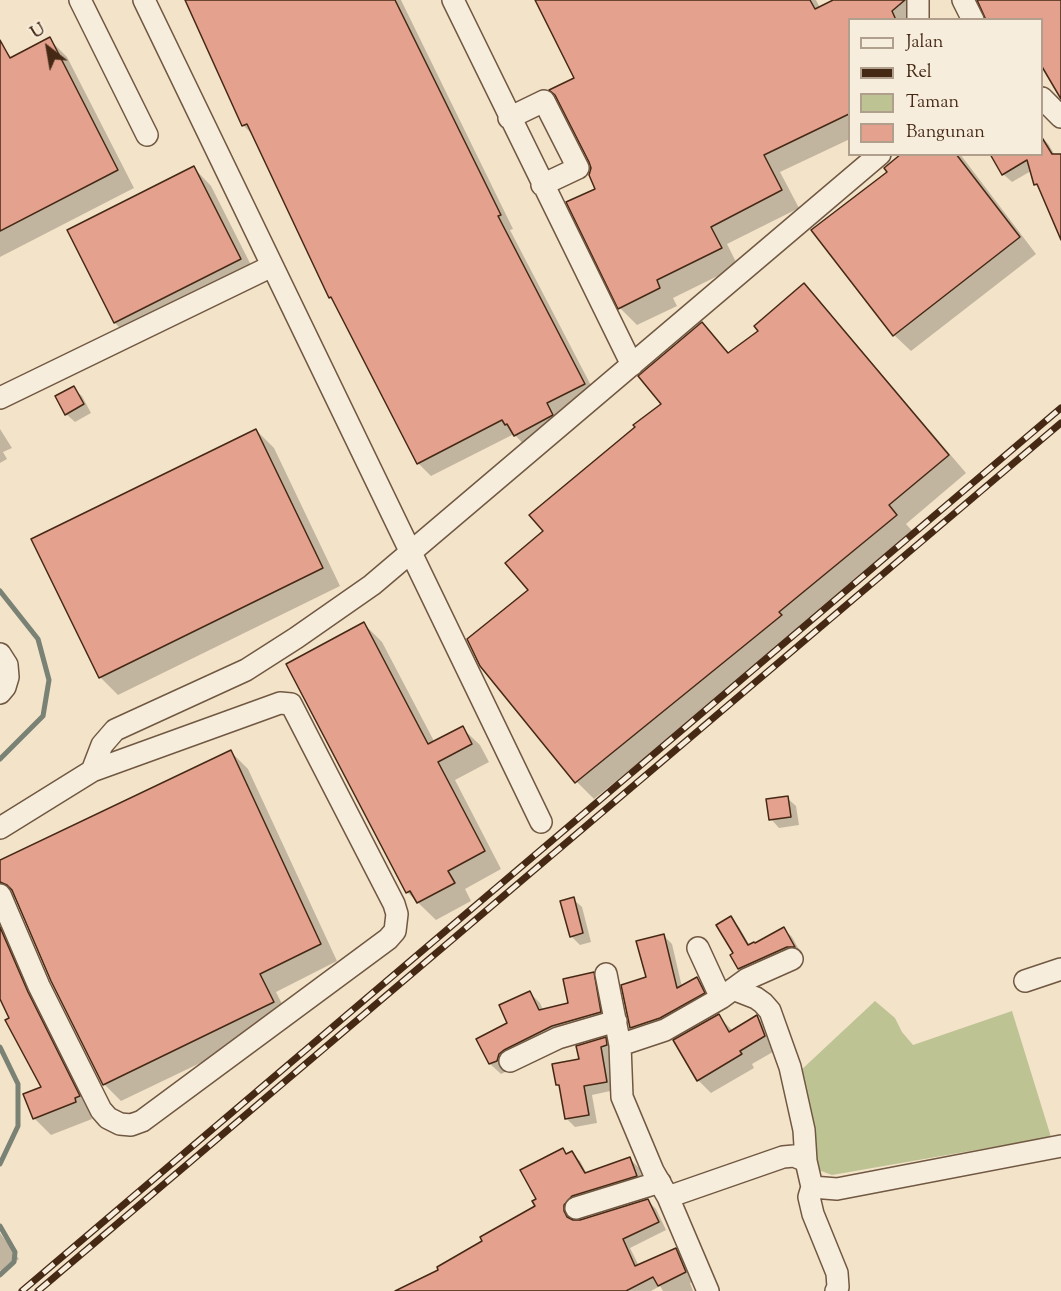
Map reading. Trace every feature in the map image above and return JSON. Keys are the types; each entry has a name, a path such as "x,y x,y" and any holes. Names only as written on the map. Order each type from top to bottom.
{"street":[{"path":"80,0 147,135"},
{"path":"144,0 541,822"},
{"path":"453,0 632,365"},
{"path":"918,0 918,18"},
{"path":"963,0 972,18"},
{"path":"1043,100 1061,117"},
{"path":"510,118 544,101 578,168 542,185"},
{"path":"92,771 102,745 115,730 246,670 372,585 878,156"},
{"path":"0,398 272,267"},
{"path":"0,654 7,666 8,677 0,693"},
{"path":"0,828 92,771 280,703 291,704 394,904 397,914 395,931 388,939 142,1121 131,1125 120,1125 108,1118 101,1110 39,986 0,895"},
{"path":"698,948 727,993 756,998 770,1011 789,1067 804,1130 806,1161 812,1187 809,1197 813,1214 837,1273 836,1291"},
{"path":"620,1045 665,1030 747,979 792,959"},
{"path":"1025,981 1061,969"},
{"path":"606,974 620,1045 622,1097 708,1291"},
{"path":"510,1061 558,1038 615,1021"},
{"path":"812,1187 837,1189 1061,1146"},
{"path":"576,1208 664,1190 783,1157 794,1156 806,1161"}],"green space":[{"path":"875,1001 895,1018 902,1032 913,1045 1012,1011 1051,1137 832,1175 813,1168 784,1086"}],"building":[{"path":"185,0 395,0 501,215 498,216 585,384 547,403 553,415 514,436 502,420 417,464 331,297 329,298 247,124 242,126"},
{"path":"535,0 810,0 815,9 833,0 905,0 892,11 895,18 848,18 848,114 764,155 782,190 711,227 722,248 657,280 660,288 618,309 566,202 595,189 589,175 591,168 589,162 555,95 549,90 574,78"},
{"path":"977,0 1061,0 1061,99 1043,68 1043,18 985,18"},
{"path":"50,37 118,170 0,231 0,40 10,58"},
{"path":"1043,139 1052,154 1061,154 1061,240 1037,184 1034,185 1027,160 1002,175 991,156 1043,156"},
{"path":"899,156 958,156 1020,237 893,336 811,230 887,172 884,168"},
{"path":"194,166 241,259 114,323 67,230"},
{"path":"804,283 949,455 889,505 897,515 779,612 782,615 575,783 480,666 467,639 528,590 505,563 543,531 529,515 635,427 633,425 661,404 638,376 702,322 728,353 758,331 754,326"},
{"path":"74,386 84,404 65,415 55,396"},
{"path":"256,429 323,568 99,678 31,539"},
{"path":"364,622 428,744 463,726 472,744 438,762 485,851 448,871 455,883 417,903 410,891 406,893 286,664"},
{"path":"231,750 321,944 260,974 274,1002 103,1085 51,981 12,890 0,882 0,860"},
{"path":"788,796 791,817 769,820 766,799"},
{"path":"574,897 583,933 570,937 560,901"},
{"path":"731,916 748,945 784,927 795,947 787,947 738,969 730,955 733,953 716,925"},
{"path":"0,927 28,992 80,1096 75,1098 76,1102 33,1119 23,1094 41,1087 5,1020 9,1018 0,999"},
{"path":"664,934 677,988 697,977 705,993 660,1018 630,1028 621,985 646,977 636,941"},
{"path":"594,972 601,1012 552,1026 504,1050 499,1054 497,1061 489,1064 476,1039 507,1023 499,1005 530,991 539,1010 568,1003 563,979"},
{"path":"719,1014 729,1032 757,1015 765,1036 740,1051 742,1054 697,1081 673,1040"},
{"path":"606,1037 607,1045 601,1047 607,1082 584,1086 589,1115 565,1119 559,1085 556,1085 552,1064 579,1059 576,1046"},
{"path":"563,1148 566,1154 572,1151 585,1173 630,1157 637,1176 572,1196 564,1205 567,1217 580,1220 648,1199 659,1222 623,1239 635,1266 676,1248 686,1272 658,1286 653,1277 626,1291 395,1291 438,1270 437,1267 482,1241 480,1237 535,1206 532,1201 536,1199 520,1170"}],"waterway":[{"path":"0,591 38,639 49,680 43,716 0,759"},
{"path":"0,1047 18,1084 18,1126 0,1164"},
{"path":"0,1226 15,1252 14,1262 0,1275"}],"railway":[{"path":"22,1291 1061,408"},
{"path":"38,1291 1061,423"}]}
